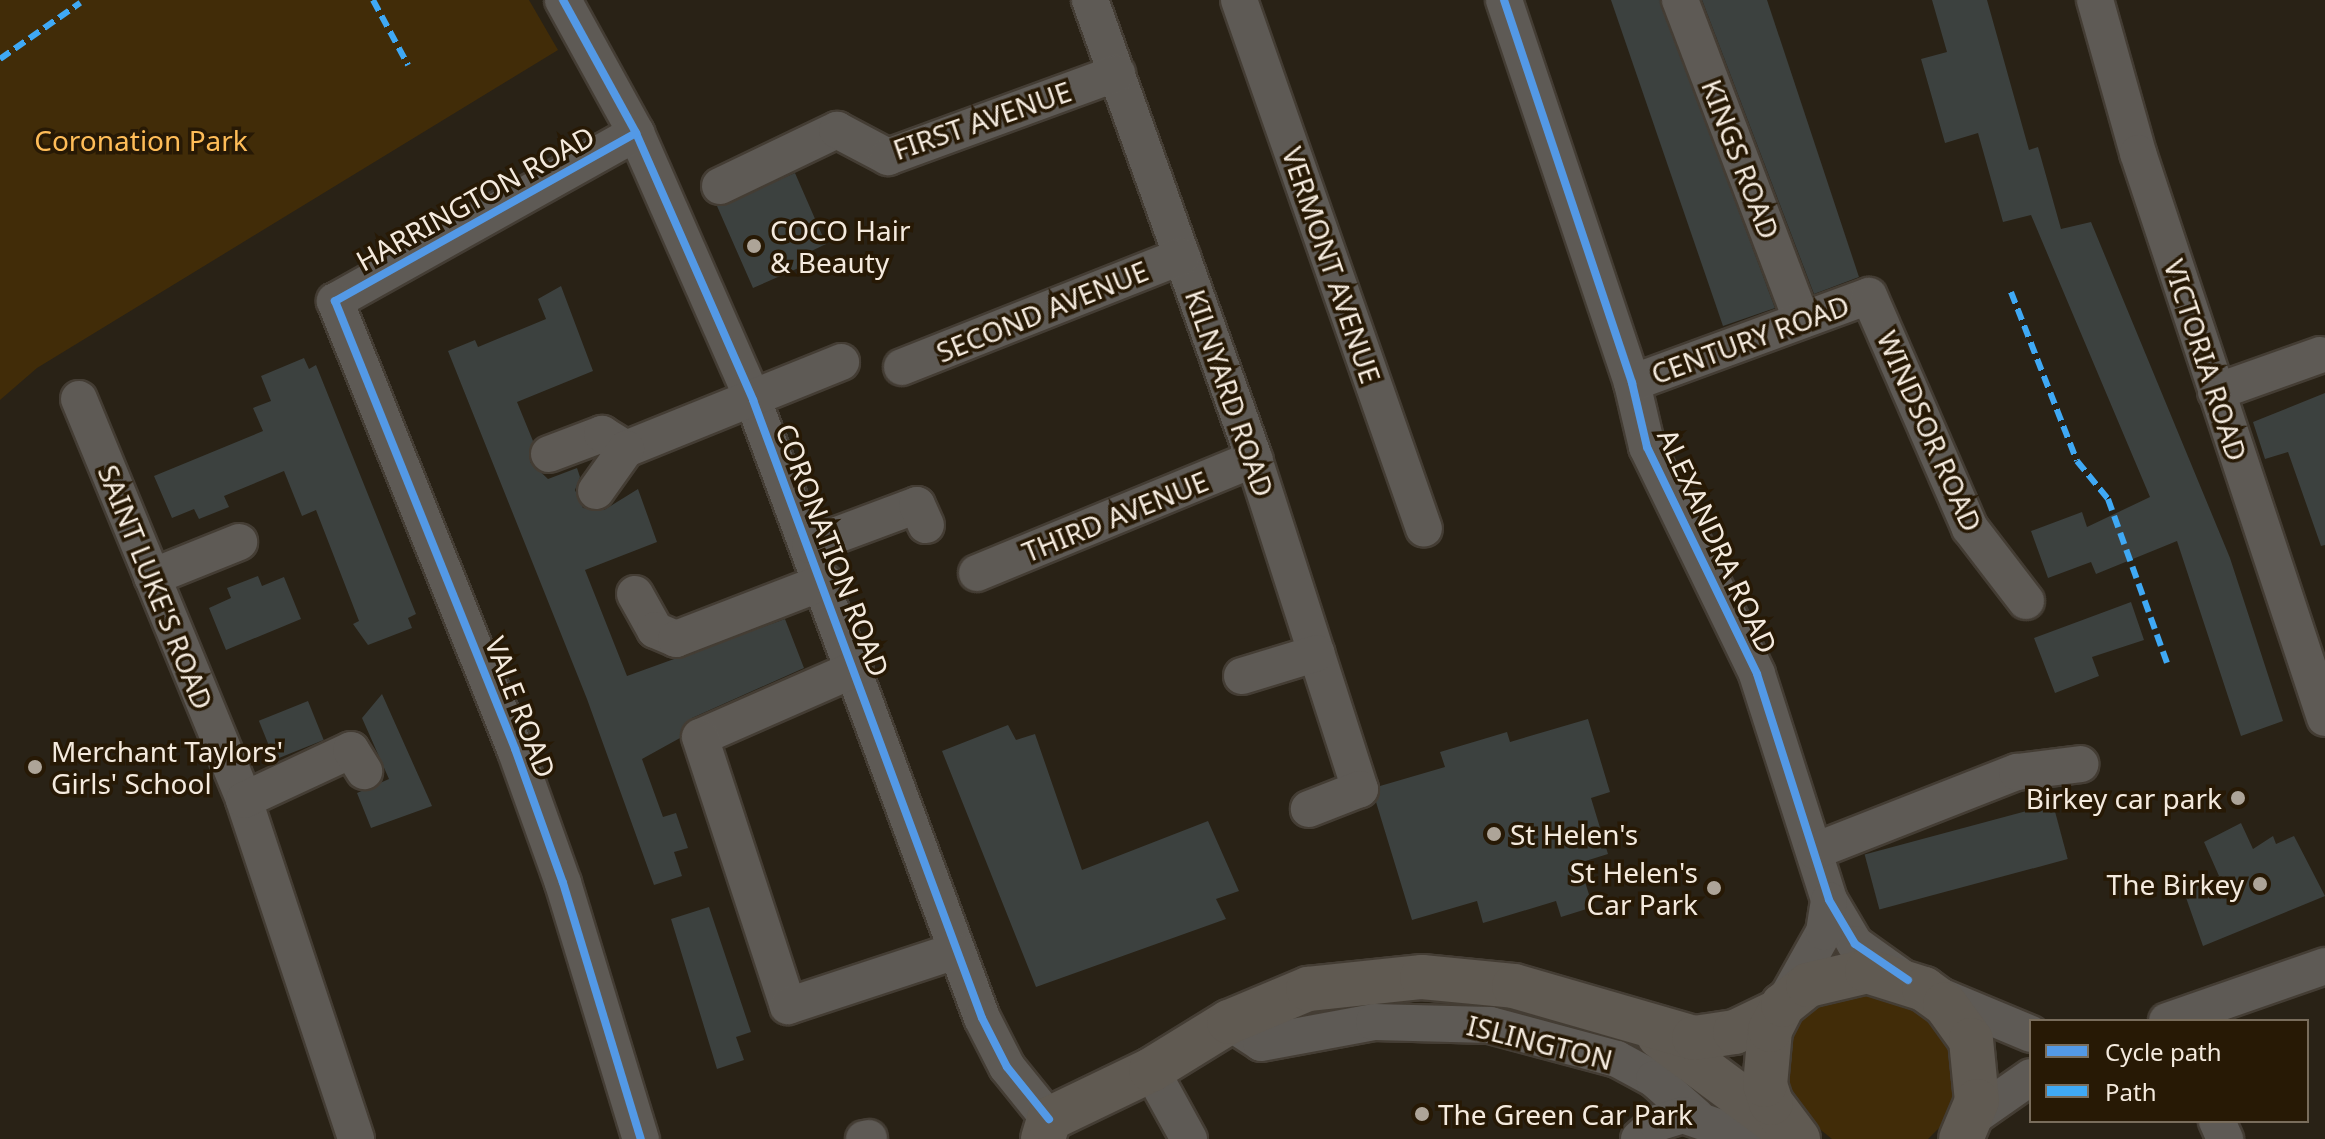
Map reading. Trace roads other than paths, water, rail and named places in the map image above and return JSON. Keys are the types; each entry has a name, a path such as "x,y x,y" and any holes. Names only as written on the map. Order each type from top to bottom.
{"main road":[{"name":"ISLINGTON","path":"1046,1129 1229,1022 1308,989 1422,977 1514,986 1643,1026 1708,1037 1735,1032 1781,1008 1808,985 1845,973 1887,974 1916,984"},
{"path":"1916,984 1945,1004 1971,1040 1979,1083 1971,1128"},
{"path":"1781,1008 1766,1047 1765,1085 1780,1118 1798,1139"},
{"name":"ISLINGTON","path":"1643,1026 1719,1076 1798,1139"}],"street":[{"name":"CORONATION ROAD","path":"563,0 636,133 753,400 824,582 955,951 1007,1067 1046,1129"},
{"name":"KILNYARD ROAD","path":"1090,0 1254,459 1360,789 1309,809"},
{"name":"VERMONT AVENUE","path":"1239,0 1424,529"},
{"name":"ALEXANDRA ROAD","path":"1504,0 1632,383 1647,447 1757,674 1829,900 1855,944 1916,984 2029,1033"},
{"name":"KINGS ROAD","path":"1680,0 1801,318"},
{"name":"VICTORIA ROAD","path":"2095,0 2138,153 2325,718"},
{"name":"FIRST AVENUE","path":"720,186 837,130 888,157 1117,73"},
{"name":"HARRINGTON ROAD","path":"335,301 636,133"},
{"name":"SECOND AVENUE","path":"902,367 1182,256"},
{"name":"CENTURY ROAD","path":"1632,383 1801,318 1869,296"},
{"name":"WINDSOR ROAD","path":"1869,296 1970,528 2026,601"},
{"name":"VALE ROAD","path":"335,301 515,749 563,883 641,1139"},
{"path":"2216,392 2320,355"},
{"path":"596,491 626,449 841,362"},
{"name":"SAINT LUKE'S ROAD","path":"79,399 244,800 356,1139"},
{"path":"549,454 602,434 626,449"},
{"name":"THIRD AVENUE","path":"977,573 1254,459"},
{"path":"810,545 917,505 926,525"},
{"path":"152,577 239,542"},
{"path":"635,594 655,630 676,639 824,582"},
{"path":"1242,676 1317,653"},
{"path":"855,669 700,737 788,1006 955,951"},
{"path":"244,800 351,750 364,771"},
{"path":"1815,851 2017,772 2081,764"},
{"name":"ALEXANDRA ROAD","path":"1781,1008 1824,932 1829,900"},
{"path":"2173,1019 2325,966"},
{"name":"ISLINGTON","path":"1229,1022 1261,1043 1374,1022 1490,1025 1617,1059 1654,1079 1697,1117"},
{"path":"1151,1070 1189,1139"},
{"path":"1971,1128 2029,1079"},
{"path":"1639,1139 1669,1118 1697,1117 1752,1139"}],"place":[{"name":"COCO Hair & Beauty","path":"754,246"},
{"name":"Merchant Taylors' Girls' School","path":"35,767"},
{"name":"Birkey car park","path":"2238,798"},
{"name":"St Helen's","path":"1494,834"},
{"name":"The Birkey","path":"2260,884"},
{"name":"St Helen's Car Park","path":"1714,888"},
{"name":"The Green Car Park","path":"1422,1114"}],"park label":[{"name":"Coronation Park","path":"141,140"}]}
